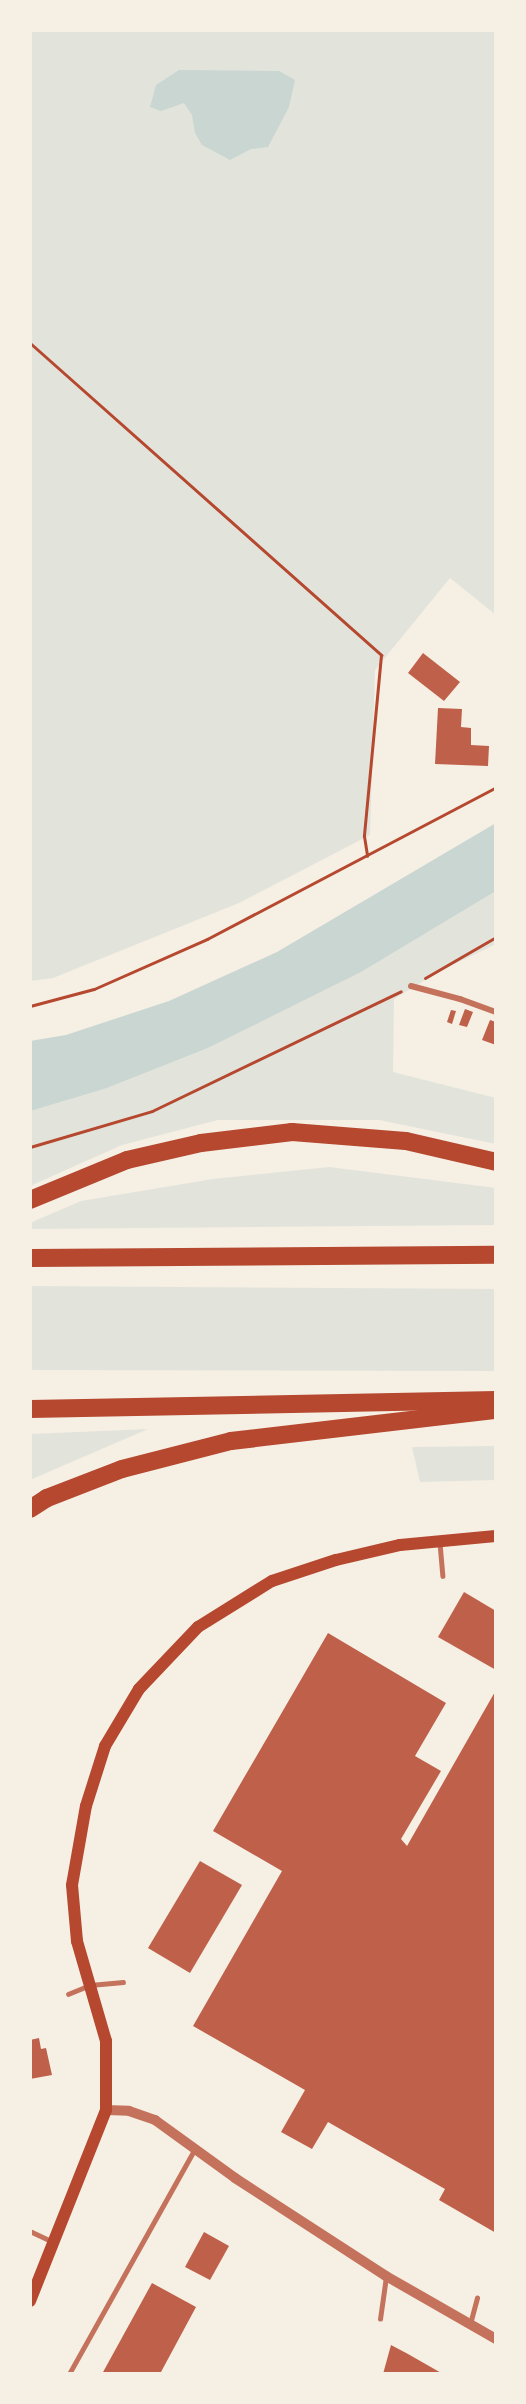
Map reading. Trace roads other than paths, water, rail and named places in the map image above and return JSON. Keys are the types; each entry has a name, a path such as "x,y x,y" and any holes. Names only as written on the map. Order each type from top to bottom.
{"highway":[{"path":"30,1200 126,1160 201,1143 292,1132 406,1141 496,1162"},
{"path":"30,1258 496,1255"},
{"path":"30,1410 496,1400"},
{"path":"30,1509 47,1498 122,1469 231,1441 496,1410"}],"main road":[{"path":"30,2301 106,2110 106,2042 77,1941 72,1885 86,1806 105,1746 139,1689 198,1627 272,1581 336,1560 400,1545 496,1536"}],"street":[{"path":"411,986 460,999 496,1012"},
{"path":"106,2110 129,2111 154,2120 235,2178 386,2276 496,2339"}],"lane":[{"path":"440,1541 444,1576"},
{"path":"68,1994 90,1985 123,1982"},
{"path":"69,2374 195,2149"},
{"path":"30,2232 54,2242"},
{"path":"380,2319 386,2276"},
{"path":"470,2325 477,2298"}]}
